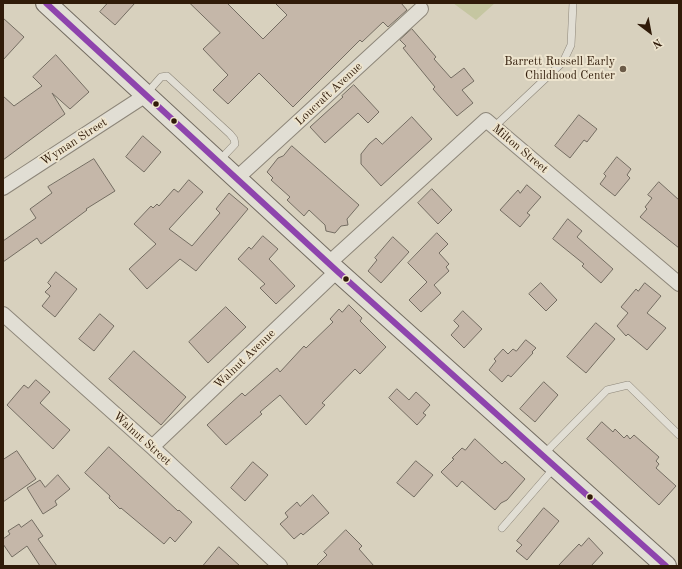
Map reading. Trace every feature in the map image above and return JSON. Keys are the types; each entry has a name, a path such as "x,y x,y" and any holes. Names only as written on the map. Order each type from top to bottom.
{"street":[{"path":"46,3 333,267 666,566"},
{"name":"Loucraft Avenue","path":"237,178 421,9"},
{"name":"Wyman Street","path":"3,188 146,95"},
{"name":"Milton Street","path":"333,267 486,120 679,284"},
{"name":"Walnut Avenue","path":"152,447 333,267"},
{"name":"Walnut Street","path":"3,314 152,447 280,566"}],"lane":[{"path":"494,127 563,62 571,45 573,3"},
{"path":"146,95 161,77 167,76 234,138 235,144 218,161"},
{"path":"502,528 550,461 607,390 628,385 679,435"}],"green space":[{"path":"453,3 495,3 476,20"}],"building":[{"path":"108,3 135,3 115,25 100,12"},
{"path":"190,3 227,3 263,39 287,15 275,3 401,3 407,10 388,27 383,22 362,42 360,40 293,107 259,73 228,104 213,90 228,75 203,49 220,33"},
{"path":"3,18 24,37 3,60"},
{"path":"412,29 436,57 434,59 451,78 464,68 474,81 462,90 473,103 457,116 433,89 435,87 403,48 406,46 400,40"},
{"path":"56,55 89,92 70,109 52,93 65,114 3,160 3,96 14,106 42,86 33,77"},
{"path":"354,85 379,112 368,123 358,113 325,143 310,127"},
{"path":"579,115 597,129 587,142 584,140 570,158 555,146"},
{"path":"412,117 432,139 381,186 361,164 361,154 376,138 382,144"},
{"path":"143,136 161,152 144,172 126,157"},
{"path":"292,146 359,205 347,219 348,225 341,226 335,233 326,231 325,225 309,210 304,216 287,200 290,197 271,180 273,178 267,172 278,158 283,156"},
{"path":"617,157 631,169 627,175 630,178 615,196 600,184 606,176 604,174"},
{"path":"94,159 115,191 86,209 87,210 41,244 37,238 3,262 3,241 36,218 30,209 52,193 48,187"},
{"path":"189,180 203,192 169,229 192,246 220,213 216,209 229,193 248,209 196,271 180,259 147,289 129,269 156,244 134,224 151,206 153,208 157,204 159,206 174,189 178,192"},
{"path":"659,182 679,200 679,248 640,217 647,209 645,207 652,198 648,195"},
{"path":"527,185 541,197 527,213 530,215 520,227 500,210 518,190 520,193"},
{"path":"432,189 452,210 438,224 418,203"},
{"path":"568,219 582,231 577,237 613,269 601,283 582,266 584,264 553,239"},
{"path":"437,233 448,244 439,253 449,264 446,267 449,271 434,285 441,293 421,312 409,300 427,282 408,263"},
{"path":"263,236 278,249 269,259 295,286 276,304 260,288 265,284 238,259 249,247 251,249"},
{"path":"393,237 409,252 381,283 368,271 377,260 375,258"},
{"path":"56,272 77,289 55,317 42,306 50,296 45,292 51,286 48,283"},
{"path":"541,283 557,300 546,311 529,294"},
{"path":"645,283 661,296 647,313 666,328 647,350 628,334 626,336 617,326 628,313 621,307 636,289 638,291"},
{"path":"349,305 362,318 360,321 386,347 360,374 355,369 322,403 325,405 306,425 280,395 260,412 262,414 226,445 207,425 242,393 245,396 277,368 280,372 304,346 306,348 333,322 330,319 339,309 342,312"},
{"path":"226,307 246,327 208,363 189,342"},
{"path":"463,311 482,329 464,348 451,335 459,326 454,321"},
{"path":"100,314 114,326 94,351 79,339"},
{"path":"596,323 615,339 586,373 567,357"},
{"path":"526,340 536,348 511,377 508,375 502,382 489,370 496,361 494,359 503,349 508,354 513,349 516,351"},
{"path":"134,351 186,397 161,425 109,379"},
{"path":"36,380 50,392 40,403 70,430 53,449 7,405 24,385 28,388"},
{"path":"544,382 558,395 535,422 520,409"},
{"path":"397,389 409,400 416,392 430,405 423,413 426,415 417,425 389,398"},
{"path":"602,422 613,432 615,429 624,438 627,435 630,439 634,435 659,457 656,461 659,464 656,468 676,486 659,505 587,439"},
{"path":"475,439 502,464 505,461 525,479 507,500 501,503 495,510 462,481 457,487 441,472 454,459 452,458 462,448 465,450"},
{"path":"109,447 178,511 179,510 192,522 175,542 170,537 164,544 121,508 120,509 109,498 110,496 85,473"},
{"path":"17,451 36,479 3,502 3,460"},
{"path":"416,461 433,475 414,497 397,483"},
{"path":"253,462 268,475 245,501 231,488"},
{"path":"58,475 70,489 55,501 57,505 43,514 27,488 40,480 45,487"},
{"path":"313,495 329,513 303,535 301,533 294,539 280,524 288,517 285,513 297,502 300,506"},
{"path":"544,508 559,521 527,560 516,551 522,545 517,541"},
{"path":"32,520 43,536 38,539 57,566 40,566 27,546 12,557 3,544 3,539 10,534 8,531 19,524 21,527"},
{"path":"346,530 362,546 359,549 374,566 316,566 327,555 324,552"},
{"path":"589,538 603,553 591,566 558,566 579,544 581,546"},
{"path":"219,547 240,566 203,566"}],"transit line":[{"path":"46,3 337,271 666,566"}],"place":[{"name":"Barrett Russell Early Childhood Center","path":"623,69"}]}
